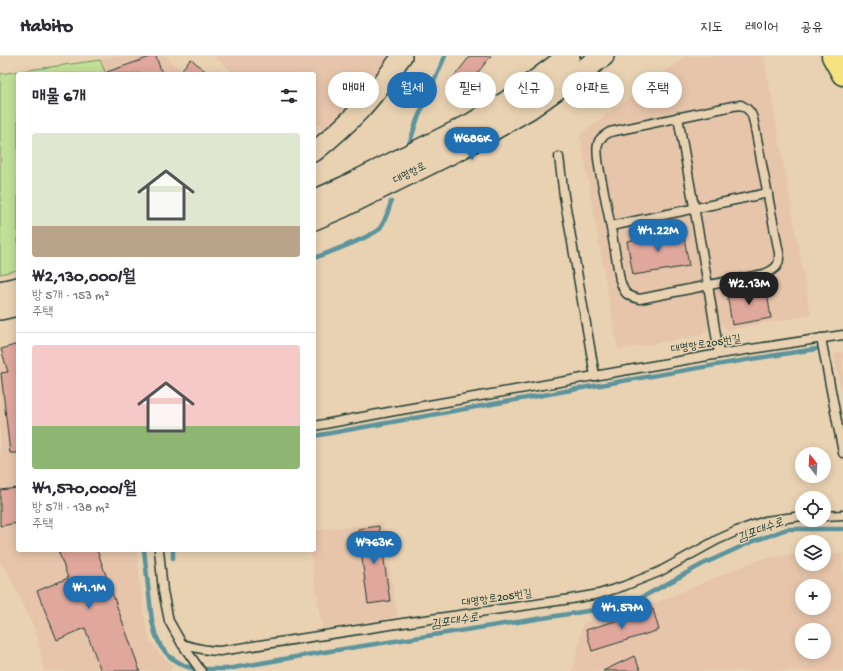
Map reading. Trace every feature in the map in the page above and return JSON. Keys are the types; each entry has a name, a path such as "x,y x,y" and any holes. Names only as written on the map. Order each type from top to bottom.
{"highway":[{"path":"833,56 843,74"}],"main road":[{"name":"대명항로","path":"316,200 472,124 507,102 569,56"},
{"name":"대명항로","path":"316,219 462,148 530,108 603,56"},
{"path":"0,292 16,288"},
{"path":"0,309 16,305"}],"street":[{"path":"316,150 360,110 374,94 402,56"}],"lane":[{"path":"741,105 748,109 752,115 754,123 780,259 778,266 772,271 764,274 640,299 626,294 622,288 597,153 598,143 602,136 610,132 678,117 741,105"},
{"path":"678,117 720,354"},
{"path":"559,157 564,196 595,376"},
{"path":"611,226 768,194"},
{"name":"대명항로205번길","path":"316,426 720,354 843,335"},
{"path":"821,338 843,453"},
{"path":"831,516 843,515"},
{"name":"대명항로205번길","path":"182,644 201,650 220,652 592,595 624,586 659,572 717,540 737,531 765,521 795,517"},
{"path":"159,552 163,591 170,621 182,644 202,671"}],"shaded area":[{"path":"114,56 165,56 184,72 105,72 100,60"},
{"path":"213,56 389,56 379,72 328,72 328,108 350,108 326,129 316,124 316,72 233,72"},
{"path":"685,56 764,56 811,315 728,330 722,325 708,328 703,335 618,350 580,135 616,108 624,108 624,102 632,96 632,108 682,108 682,72 664,72"},
{"path":"843,352 843,399 834,354"},
{"path":"16,360 16,552 137,552 145,622 150,640 159,653 173,666 171,671 44,671 35,630 9,574 0,563 0,361"},
{"path":"383,522 397,617 322,629 310,552 316,552 316,531"},
{"path":"843,553 843,671 572,671 583,623 642,608 745,565 762,559 795,555 795,571 831,571 831,554"}],"green space":[{"path":"100,60 105,72 16,72 16,270 0,274 0,74"}],"building":[{"path":"156,56 161,72 107,72"},
{"path":"470,56 491,56 478,72 458,72"},
{"path":"191,59 207,72 186,72 182,69"},
{"path":"683,231 689,266 633,275 627,241"},
{"path":"766,286 771,318 732,325 727,293"},
{"path":"16,345 16,453 10,453 1,373 8,372 1,349"},
{"path":"16,488 16,523 0,526 0,490"},
{"path":"379,526 390,601 368,604 358,529"},
{"path":"59,552 98,552 140,671 101,671 85,628 57,640 37,591 68,578"},
{"path":"653,609 659,630 592,651 586,630"},
{"path":"634,656 641,671 603,671"}],"waterway":[{"name":"김포대수로","path":"409,145 417,120 445,56"},
{"name":"김포대수로","path":"316,257 376,232 384,222 391,202"},
{"path":"316,436 755,358 816,349"},
{"name":"김포대수로","path":"144,552 152,621 161,647 170,657 185,666 195,669 227,669 324,652 594,610 639,599 703,564 749,543 787,529 843,529"},
{"path":"173,552 173,558"}]}
